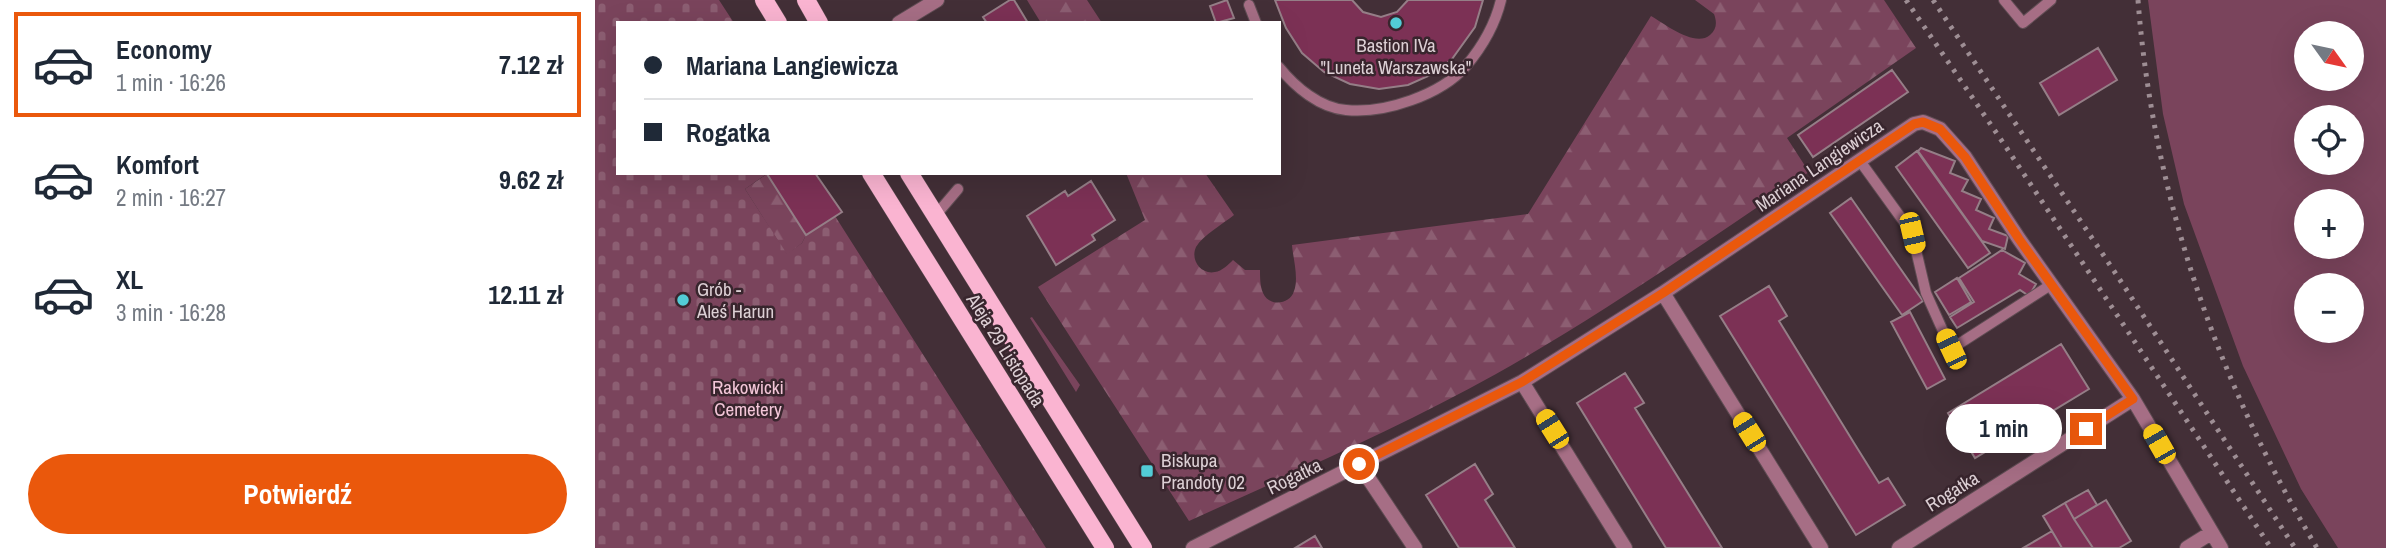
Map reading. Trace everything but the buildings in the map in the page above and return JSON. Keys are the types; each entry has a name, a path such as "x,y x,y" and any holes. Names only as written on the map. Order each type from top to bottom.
{"main road":[{"path":"764,0 777,21"},
{"path":"806,0 818,21"},
{"name":"Aleja 29 Listopada","path":"872,175 1105,548"},
{"name":"Aleja 29 Listopada","path":"910,175 1143,548"}],"street":[{"path":"902,21 937,0"},
{"name":"Mariana Langiewicza","path":"1359,464 1522,382 1663,293 1914,124 1923,122 1940,129 1965,157 2133,399 2221,548"},
{"path":"1663,293 1821,548"},
{"path":"1522,382 1625,548"},
{"name":"Rogatka","path":"1899,548 2133,399"},
{"path":"1359,464 1415,548"},
{"name":"Rogatka","path":"1193,548 1359,464"},
{"path":"2187,548 2211,533"}],"lane":[{"path":"1281,69 1298,88 1319,101 1345,110 1384,108 1409,102 1433,90 1464,68 1496,21 1501,0"},
{"path":"2004,0 2023,23 2051,0"},
{"path":"1249,5 1255,21"},
{"path":"1860,161 1912,233 1926,293 1951,349 2052,284"},
{"path":"935,216 958,188"}],"green space":[{"name":"Rakowicki Cemetery","path":"595,0 719,0 733,21 616,21 616,175 765,175 745,189 787,254 802,243 806,235 835,216 1046,548 595,548"},
{"path":"1027,0 1087,0 1101,21 1040,21"},
{"path":"1695,0 1884,0 1916,48 1787,138 1809,172 1576,327 1421,414 1189,521 1038,287 1145,220 1127,175 1206,175 1234,215 1208,234 1196,247 1194,257 1198,265 1205,271 1215,272 1233,260 1245,270 1260,270 1261,287 1266,298 1274,302 1284,301 1292,296 1295,286 1292,245 1528,214 1651,16 1696,39 1712,33 1716,25 1714,14"},
{"path":"2148,0 2386,0 2386,548 2338,548 2301,489 2243,366 2184,204 2163,114"},
{"path":"768,175 806,235 802,243 787,255 745,189"},
{"path":"1032,317 1080,385 1076,392 1030,318"}],"railway":[{"path":"1906,0 2271,548"},
{"path":"1933,0 2295,548"},
{"path":"2138,0 2146,73 2158,144 2175,215 2196,284 2220,353 2249,419 2281,485 2317,548"}],"place":[{"name":"Bastion IVa \"Luneta Warszawska\"","path":"1396,23"},
{"name":"Grób - Aleś Harun","path":"683,300"},
{"name":"Biskupa Prandoty 02","path":"1147,471"}],"route":[{"path":"1359,464 1522,382 1663,293 1914,124 1923,122 1940,129 1965,157 2019,239 2133,399 2086,429"}]}
